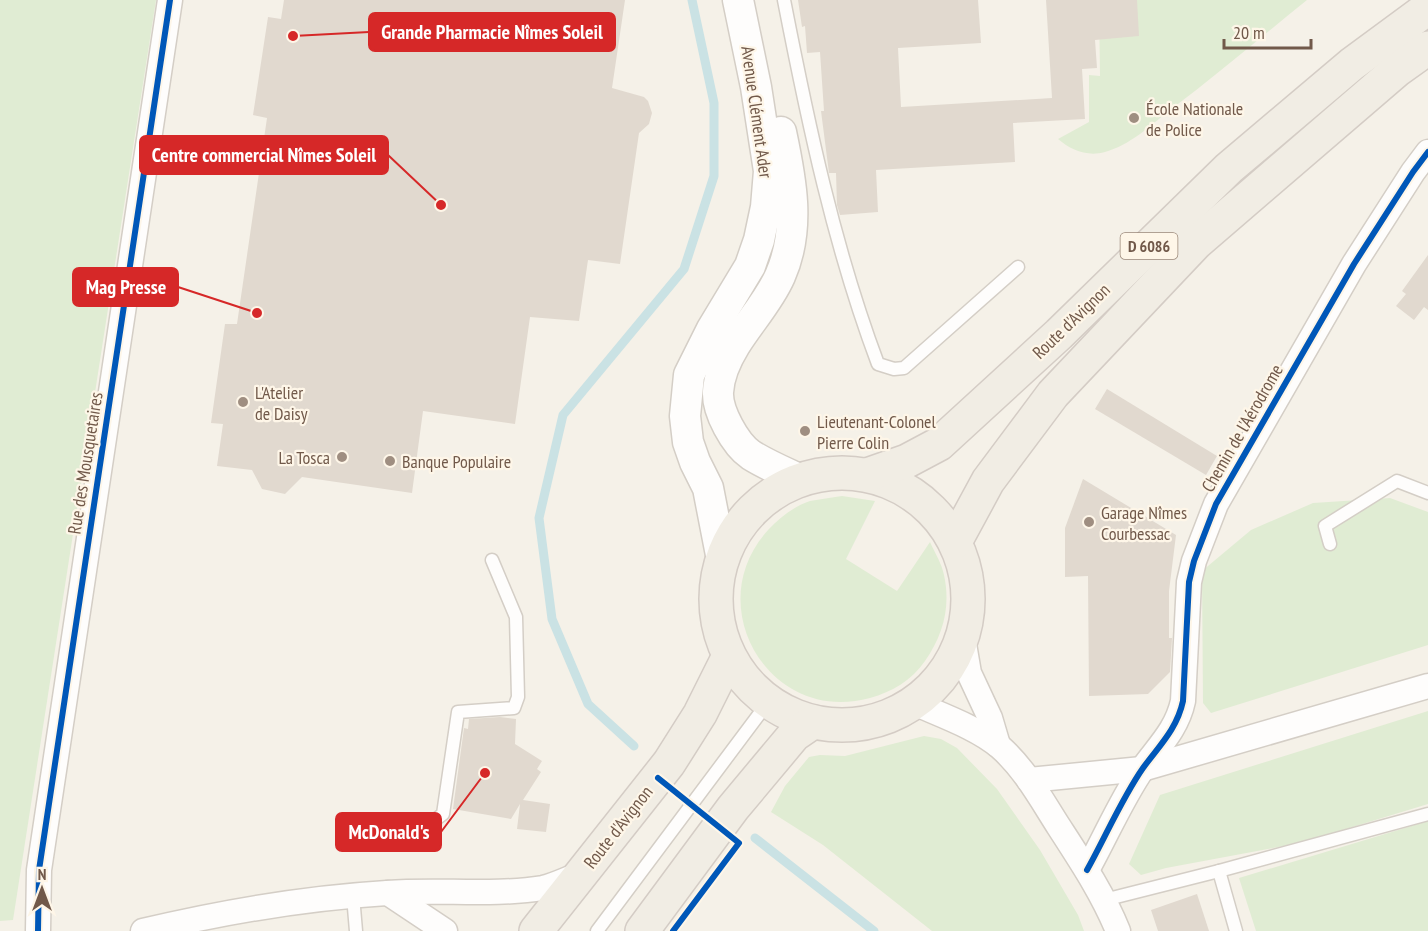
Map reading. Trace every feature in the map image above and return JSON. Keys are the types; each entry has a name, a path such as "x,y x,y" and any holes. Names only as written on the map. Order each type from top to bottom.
{"main road":[{"name":"Route d'Avignon","path":"867,475 907,461 939,444 1059,334 1229,168 1352,64 1428,8"},
{"name":"Route d'Avignon","path":"955,542 988,481 1053,393 1196,243 1397,70 1428,48"},
{"path":"834,473 867,475 903,488 933,511 955,542 964,565 969,589 968,614 963,638 951,663 935,685 914,703 891,715 866,723 839,725 813,722 793,715 769,701 748,683 729,656 718,625 716,592 722,560 734,533 752,510 774,492 801,480 834,473"},
{"name":"Route d'Avignon","path":"536,931 669,763 700,714 729,656"},
{"path":"642,931 733,808 794,735 813,722"}],"street":[{"name":"Rue des Mousquetaires","path":"38,931 39,870 170,0"},
{"name":"Avenue Clément Ader","path":"722,560 708,488 688,442 685,416 689,375 712,329 750,266 759,240 766,207 769,171 756,87 738,0"},
{"name":"Avenue Clément Ader","path":"752,0 791,177 793,227 781,275 764,304 734,345 722,371 718,393 724,416 733,435 749,454 801,480"},
{"name":"Chemin de l'Aérodrome","path":"1087,870 1143,769 1173,730 1181,713 1190,582 1194,561 1216,504 1354,264 1428,152"},
{"path":"963,638 969,673 990,718 999,745"},
{"path":"1029,780 1143,769 1428,686"},
{"path":"914,703 977,732 999,745 1022,768 1087,870 1118,931"},
{"path":"143,931 263,908 388,892 509,892 545,887 581,874"},
{"path":"388,892 445,931"}],"lane":[{"path":"784,0 801,86 834,222 857,308 878,364 894,369 904,368 1018,267"},
{"path":"1330,543 1325,526 1397,482 1428,493"},
{"path":"399,826 428,825 443,814 458,712 514,708 518,697 516,617 492,560"},
{"path":"597,931 769,701"},
{"path":"1104,900 1428,814"},
{"path":"1219,871 1236,931"},
{"path":"353,896 356,931"}],"green space":[{"path":"0,0 156,0 13,920 0,921"},
{"path":"1099,0 1307,0 1139,134 1114,149 1092,154 1074,149 1058,139 1089,122 1089,75 1100,76"},
{"path":"842,496 875,501 846,559 897,591 930,542 943,571 947,598 944,620 937,641 914,674 894,689 870,698 834,702 802,694 775,677 755,652 743,623 741,591 749,559 773,525 788,512 804,503"},
{"path":"1390,498 1428,512 1428,645 1211,713 1203,703 1202,571 1251,530 1313,503"},
{"path":"1428,711 1428,804 1300,843 1166,868 1141,875 1129,864 1160,795"},
{"path":"924,736 941,739 957,748 997,789 1040,850 1078,915 1084,931 932,931 823,845 771,812 785,786 809,757 845,756"},
{"path":"1428,821 1428,931 1256,931 1239,878"}],"building":[{"path":"284,0 625,0 612,88 644,97 652,113 649,124 639,133 620,264 588,260 579,321 530,317 515,424 423,411 412,493 302,477 285,494 262,489 252,470 217,466 223,424 211,423 225,324 237,324 267,118 253,115 268,17 281,19"},
{"path":"798,0 978,0 981,43 898,48 901,107 1052,98 1046,0 1137,0 1139,36 1095,40 1097,68 1082,69 1085,119 1013,123 1015,162 876,170 878,212 840,215 837,205 836,173 829,173 821,111 824,111 820,52 807,53 805,26 802,27"},
{"path":"1428,255 1428,310 1424,307 1414,320 1396,306 1406,294 1402,291"},
{"path":"1107,389 1217,456 1206,475 1095,409"},
{"path":"1083,479 1176,535 1169,591 1169,638 1172,638 1170,672 1148,694 1089,696 1088,576 1065,577 1065,528"},
{"path":"500,717 516,719 515,744 542,761 537,769 541,772 523,800 550,804 546,832 517,829 520,804 511,819 453,809 464,728 468,729 469,719"},
{"path":"1197,894 1209,931 1158,931 1151,910"}],"waterway":[{"path":"634,746 588,704 552,619 539,518 563,415 684,269 714,176 714,103 692,0"},
{"path":"755,838 874,931"}],"cycle path":[{"path":"38,931 39,870 170,0"},
{"path":"1087,870 1128,792 1167,737 1180,711 1183,701 1189,582 1194,561 1216,504 1354,264 1428,152"},
{"path":"658,778 739,843 673,931"}],"place":[{"name":"Grande Pharmacie Nîmes Soleil","path":"293,36"},
{"name":"École Nationale de Police","path":"1134,118"},
{"name":"Centre commercial Nîmes Soleil","path":"441,205"},
{"name":"Mag Presse","path":"257,313"},
{"name":"L'Atelier de Daisy","path":"243,402"},
{"name":"Lieutenant-Colonel Pierre Colin","path":"805,431"},
{"name":"La Tosca","path":"342,457"},
{"name":"Banque Populaire","path":"390,461"},
{"name":"Garage Nîmes Courbessac","path":"1089,522"},
{"name":"McDonald's","path":"485,773"}]}
